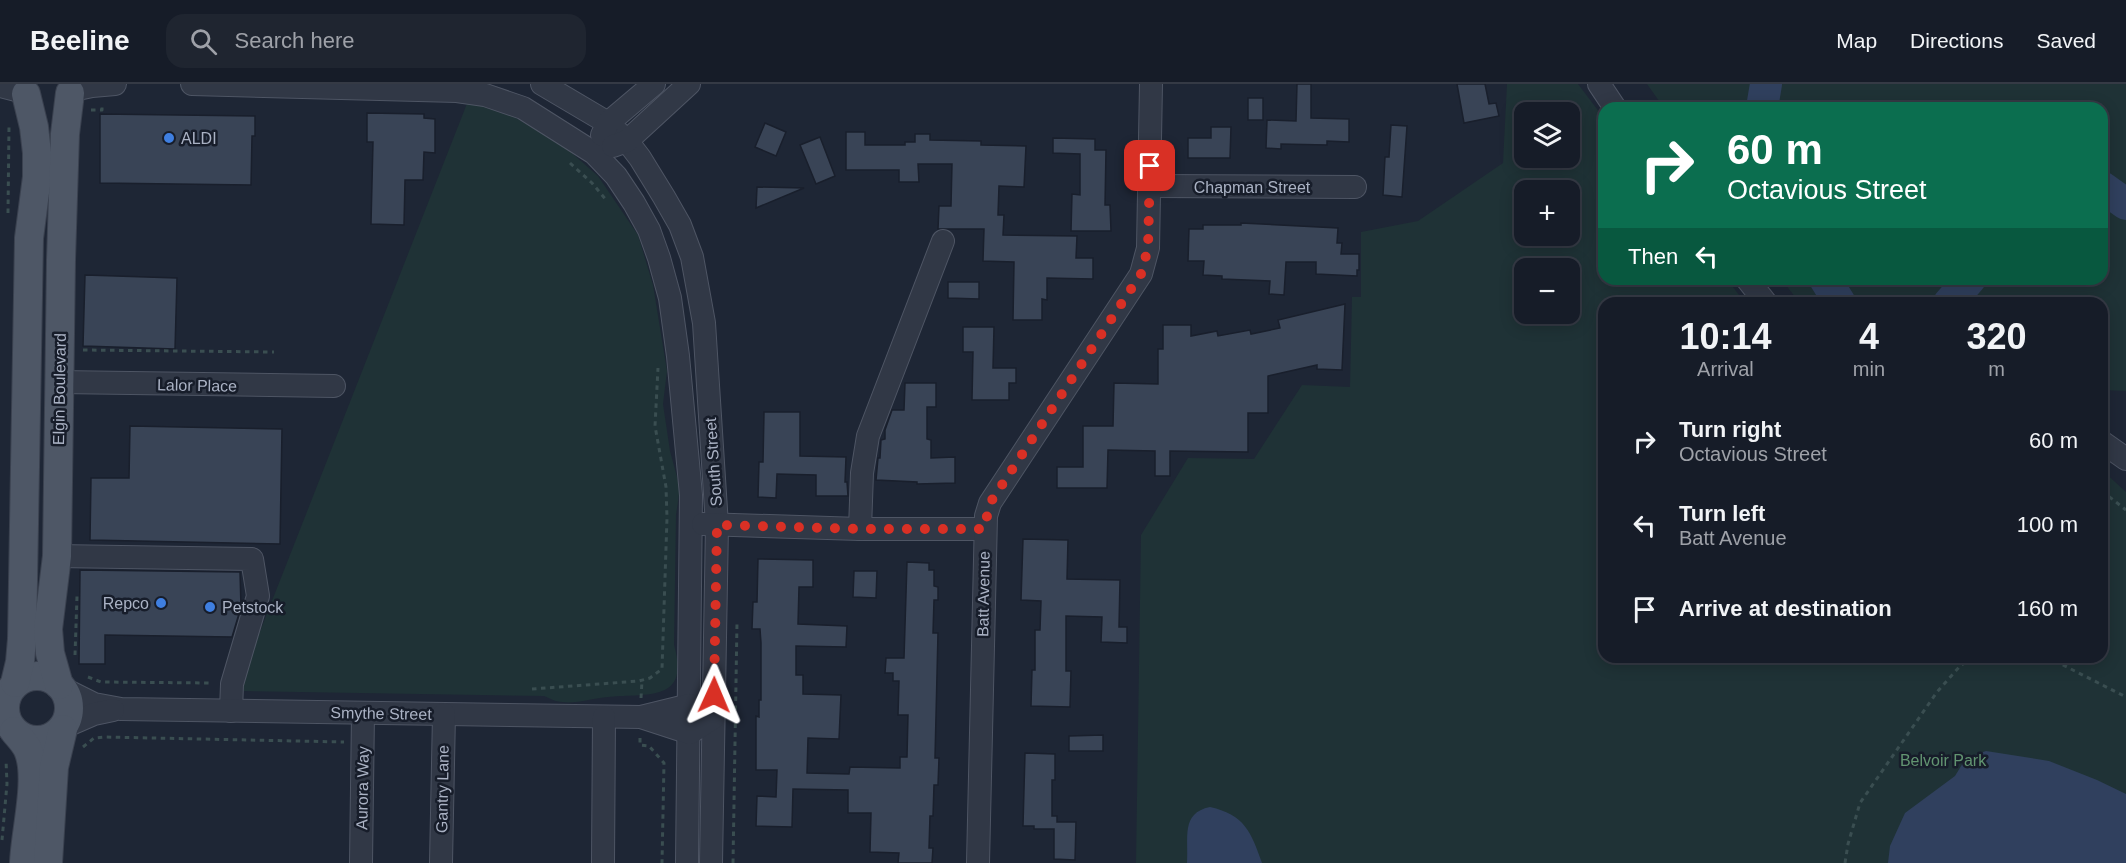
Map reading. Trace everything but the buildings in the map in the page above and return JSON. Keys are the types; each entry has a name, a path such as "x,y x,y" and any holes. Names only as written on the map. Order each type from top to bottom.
{"main road":[{"path":"18,89 40,101 51,101 73,89"},
{"name":"Elgin Boulevard","path":"9,685 20,662 22,639 29,238 37,162 34,127 18,89"},
{"name":"Elgin Boulevard","path":"68,683 50,652 48,629 57,556 70,382 65,134 73,89"},
{"path":"8,735 4,707 9,685 28,677 39,676 68,683 67,697 70,710 54,767 48,863"},
{"path":"8,735 43,739 55,735 64,728"},
{"path":"8,735 27,747 32,765 31,800 24,863"}],"street":[{"path":"73,89 115,84"},
{"name":"South Street","path":"192,84 458,87 523,108 594,153 615,176 634,203 649,231 670,298 688,451 692,524 687,863"},
{"name":"South Street","path":"542,84 608,123 627,141 664,196 680,225 692,257 704,323 717,525 711,863"},
{"path":"594,153 608,123 654,84"},
{"path":"594,153 627,141 689,84"},
{"name":"Batt Avenue","path":"978,863 984,529 990,503 1141,274 1148,248 1151,84"},
{"path":"1599,84 1611,102"},
{"name":"Chapman Street","path":"1149,186 1355,187"},
{"path":"860,529 862,474 868,436 943,241"},
{"path":"1752,285 1761,297"},
{"name":"Lalor Place","path":"70,382 334,386"},
{"path":"2108,446 2126,459"},
{"path":"692,524 860,529 984,529"},
{"path":"57,556 252,559 258,596 232,684 231,711"},
{"name":"Smythe Street","path":"68,683 94,704 121,709 641,717 690,705"},
{"path":"690,705 714,718 690,733"},
{"name":"Smythe Street","path":"64,728 94,714 121,709"},
{"name":"Aurora Way","path":"361,863 363,713"},
{"name":"Gantry Lane","path":"441,863 444,714"},
{"path":"603,863 604,717"},
{"name":"Smythe Street","path":"641,717 690,733"}],"path":[{"path":"564,158 592,183 613,208"},
{"path":"70,382 81,350 274,352"},
{"path":"532,688 639,681 650,678 662,669 667,518 666,488 655,426 657,358"},
{"path":"2108,495 2126,510"},
{"path":"75,660 77,591"},
{"path":"733,863 737,619"},
{"path":"1845,863 1860,803 1937,692 1965,663"},
{"path":"2058,663 2126,697"},
{"path":"68,683 232,684"},
{"path":"641,717 640,745 649,746 664,763 662,863"},
{"path":"2,843 8,735"},
{"path":"78,754 89,741 105,737 350,742"}],"green space":[{"name":"Belvoir Park","path":"1507,84 1578,84 1598,110 1598,285 1732,285 1740,297 1598,297 1598,663 2108,663 2108,476 2126,492 2126,863 1136,863 1141,535 1188,458 1254,459 1302,385 1350,387 1352,297 1361,297 1361,232 1418,221 1503,163"},
{"path":"1647,84 2126,84 2126,391 2108,390 2108,297 1795,297 1786,285 2108,285 2108,102 1660,102"},
{"path":"468,101 516,118 565,147 598,176 638,235 653,285 667,371 663,404 670,451 680,488 676,515 674,645 678,664 676,677 671,686 662,691 579,702 557,701 544,696 244,691 241,680"}],"water":[{"path":"1986,751 2049,761 2126,794 2126,863 1888,863 1890,846 1905,813 1955,776 1966,758"},
{"path":"1210,807 1222,810 1245,826 1262,863 1187,863 1187,836 1190,821 1200,810"}],"waterway":[{"path":"1763,102 1766,84"},
{"path":"2108,191 2126,204"},
{"path":"1829,285 1836,297"},
{"path":"1954,297 1965,285"}],"place":[{"name":"ALDI","path":"169,138"},
{"name":"Repco","path":"161,603"},
{"name":"Petstock","path":"210,607"}],"route":[{"path":"714,695 717,525 860,529 984,529 990,503 1141,274 1148,248 1150,166"}]}
